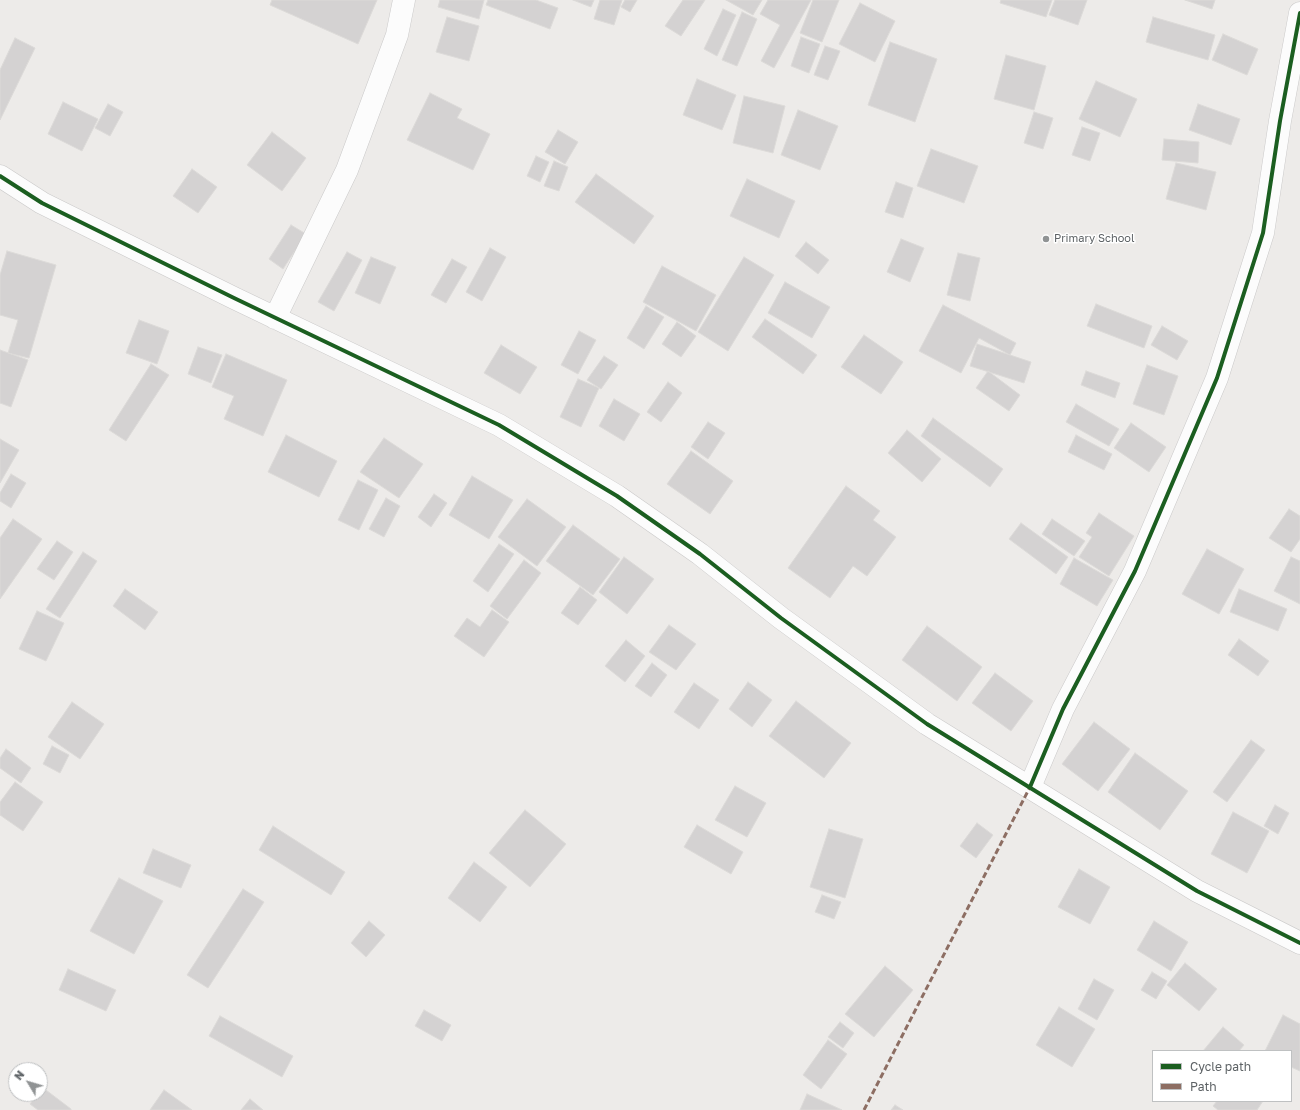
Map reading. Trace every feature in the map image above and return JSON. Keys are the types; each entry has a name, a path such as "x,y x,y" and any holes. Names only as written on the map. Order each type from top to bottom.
{"street":[{"path":"275,318 347,170 397,35 404,0"},
{"path":"1030,787 1063,709 1135,571 1217,378 1263,233 1280,121 1300,13"},
{"path":"0,176 42,203 275,318 499,425 617,496 700,554 781,618 927,724 1197,891 1300,942"}],"building":[{"path":"272,0 377,0 358,44 270,5"},
{"path":"440,0 484,0 479,19 438,7"},
{"path":"488,0 536,0 558,8 550,29 486,5"},
{"path":"573,0 594,0 591,7"},
{"path":"600,0 622,0 614,25 594,19"},
{"path":"625,0 637,0 630,12 621,7"},
{"path":"683,0 705,0 681,36 665,26"},
{"path":"726,0 762,0 753,15"},
{"path":"768,0 811,0 774,68 761,61 780,25 760,14"},
{"path":"813,0 839,0 822,42 800,33"},
{"path":"1001,0 1052,0 1046,17 1000,3"},
{"path":"1055,0 1087,0 1078,25 1049,15"},
{"path":"1185,0 1215,0 1212,9"},
{"path":"860,3 895,21 875,62 839,44"},
{"path":"723,9 736,15 717,56 704,49"},
{"path":"742,12 757,19 737,66 722,60"},
{"path":"447,17 479,26 469,61 436,52"},
{"path":"1153,17 1215,35 1208,60 1146,42"},
{"path":"1223,34 1258,49 1247,75 1212,60"},
{"path":"801,37 820,44 809,73 791,66"},
{"path":"15,38 35,48 0,120 0,70"},
{"path":"890,42 937,59 915,122 868,105"},
{"path":"825,46 840,51 828,80 814,75"},
{"path":"1006,55 1046,66 1034,110 994,99"},
{"path":"697,79 736,95 722,130 683,115"},
{"path":"1096,81 1137,99 1120,137 1079,119"},
{"path":"430,93 462,109 457,118 490,134 473,170 407,140"},
{"path":"744,96 785,106 773,153 733,143"},
{"path":"63,102 98,119 82,151 48,134"},
{"path":"108,104 123,112 110,136 95,128"},
{"path":"1198,104 1240,119 1231,145 1189,130"},
{"path":"798,110 838,126 820,170 781,155"},
{"path":"1034,112 1053,118 1043,149 1024,143"},
{"path":"1082,127 1100,133 1090,161 1072,155"},
{"path":"558,130 578,142 565,164 545,152"},
{"path":"272,132 306,158 282,191 247,165"},
{"path":"1164,139 1199,142 1198,163 1162,160"},
{"path":"931,149 978,166 964,203 917,186"},
{"path":"536,156 549,162 540,182 527,176"},
{"path":"554,161 568,167 559,191 544,186"},
{"path":"1176,163 1216,172 1206,210 1166,199"},
{"path":"192,169 217,187 198,213 173,196"},
{"path":"596,174 654,216 634,244 575,202"},
{"path":"747,179 795,201 779,238 730,216"},
{"path":"896,182 913,188 903,218 885,212"},
{"path":"291,225 306,234 283,269 269,259"},
{"path":"901,239 924,248 910,282 887,272"},
{"path":"806,242 829,260 818,274 795,256"},
{"path":"490,248 506,257 482,301 466,292"},
{"path":"7,251 56,265 29,358 8,353 18,320 0,315 0,275"},
{"path":"347,252 362,260 334,311 318,302"},
{"path":"958,253 980,258 970,301 947,295"},
{"path":"371,257 396,267 380,304 355,293"},
{"path":"744,257 774,275 728,351 698,332"},
{"path":"452,259 467,267 446,303 431,295"},
{"path":"662,266 716,295 696,331 643,302"},
{"path":"785,282 830,307 812,338 768,313"},
{"path":"1096,304 1152,326 1144,348 1087,326"},
{"path":"943,305 1016,343 1010,355 979,338 961,373 919,351"},
{"path":"646,306 664,317 644,349 627,338"},
{"path":"765,319 817,355 803,374 752,337"},
{"path":"139,320 169,331 157,364 126,353"},
{"path":"677,322 696,336 681,357 662,344"},
{"path":"1162,326 1188,341 1177,360 1151,345"},
{"path":"579,331 596,340 578,374 561,365"},
{"path":"864,335 903,362 881,394 841,367"},
{"path":"977,344 1031,362 1024,383 970,366"},
{"path":"501,345 537,367 520,394 484,373"},
{"path":"198,347 222,355 211,383 188,374"},
{"path":"0,350 28,360 11,407 0,403"},
{"path":"226,354 287,380 263,436 224,419 234,396 212,387"},
{"path":"604,356 618,365 601,389 587,380"},
{"path":"151,364 169,375 126,441 109,430"},
{"path":"1147,365 1178,376 1164,415 1133,404"},
{"path":"988,371 1020,395 1009,411 976,388"},
{"path":"1086,371 1120,383 1115,398 1081,385"},
{"path":"578,379 599,388 581,427 560,417"},
{"path":"668,382 682,393 661,422 647,412"},
{"path":"614,399 640,414 624,441 599,426"},
{"path":"1076,404 1119,429 1109,446 1066,422"},
{"path":"933,418 1003,469 990,487 921,436"},
{"path":"708,422 725,433 708,459 691,447"},
{"path":"1131,423 1166,447 1149,472 1114,448"},
{"path":"907,430 941,459 922,482 888,453"},
{"path":"286,435 337,461 319,497 268,472"},
{"path":"1076,435 1112,454 1104,470 1068,452"},
{"path":"384,438 423,464 399,498 360,472"},
{"path":"0,439 19,450 0,483"},
{"path":"691,451 733,481 710,514 667,484"},
{"path":"11,474 26,483 11,508 0,501 0,493"},
{"path":"472,476 513,500 489,539 449,515"},
{"path":"358,480 378,490 359,530 338,520"},
{"path":"846,486 880,511 873,520 896,537 867,576 853,566 830,598 788,568"},
{"path":"434,494 447,503 431,527 418,517"},
{"path":"386,498 400,506 384,537 369,529"},
{"path":"527,499 566,527 537,566 498,537"},
{"path":"1289,509 1300,516 1300,539 1291,552 1269,538"},
{"path":"1099,513 1134,536 1109,576 1079,557 1092,537 1086,533"},
{"path":"13,519 42,539 0,599 0,538"},
{"path":"1052,519 1085,541 1074,556 1042,534"},
{"path":"1021,523 1068,557 1056,574 1009,539"},
{"path":"573,525 620,559 593,595 546,561"},
{"path":"57,541 73,552 54,580 37,569"},
{"path":"499,544 514,554 488,592 473,581"},
{"path":"1207,549 1244,569 1219,614 1182,594"},
{"path":"83,552 97,561 60,618 46,609"},
{"path":"624,557 654,579 627,614 599,592"},
{"path":"1291,557 1300,561 1300,604 1274,591"},
{"path":"1074,558 1113,580 1097,606 1060,584"},
{"path":"524,560 541,573 507,619 490,606"},
{"path":"580,587 597,600 578,625 561,613"},
{"path":"125,589 158,612 145,630 113,606"},
{"path":"1239,589 1287,609 1278,631 1230,612"},
{"path":"492,610 509,622 484,657 454,636 467,618 480,627"},
{"path":"37,611 64,623 46,661 19,649"},
{"path":"669,625 696,644 676,670 649,652"},
{"path":"927,626 982,667 957,701 902,660"},
{"path":"1239,639 1269,661 1258,676 1228,655"},
{"path":"626,640 645,656 625,682 605,666"},
{"path":"652,663 667,675 651,697 635,686"},
{"path":"995,673 1033,701 1011,731 972,703"},
{"path":"748,682 772,700 752,727 729,709"},
{"path":"694,683 719,700 699,729 674,712"},
{"path":"796,701 851,743 824,778 769,736"},
{"path":"72,702 104,724 80,759 48,737"},
{"path":"1094,722 1130,749 1098,791 1062,764"},
{"path":"1251,740 1265,750 1227,802 1213,792"},
{"path":"52,746 69,755 60,773 43,764"},
{"path":"6,749 31,768 21,783 0,768 0,758"},
{"path":"1135,753 1188,791 1160,830 1108,792"},
{"path":"15,782 43,802 23,831 0,815 0,802"},
{"path":"735,786 766,803 747,837 715,820"},
{"path":"1275,805 1289,813 1278,834 1264,826"},
{"path":"525,810 566,844 530,887 489,853"},
{"path":"1233,812 1269,831 1247,873 1211,854"},
{"path":"977,823 993,835 976,858 960,846"},
{"path":"697,825 743,852 731,874 684,847"},
{"path":"273,826 345,872 331,895 259,850"},
{"path":"829,829 863,839 845,898 810,887"},
{"path":"153,849 191,865 181,888 143,873"},
{"path":"474,862 507,887 480,922 448,898"},
{"path":"1079,869 1110,887 1090,924 1058,907"},
{"path":"119,878 163,901 134,954 90,931"},
{"path":"243,889 264,902 208,988 187,975"},
{"path":"822,895 841,902 834,919 815,912"},
{"path":"369,921 385,935 366,957 351,943"},
{"path":"1154,921 1188,942 1171,971 1137,950"},
{"path":"1185,963 1217,989 1199,1011 1167,985"},
{"path":"885,966 913,990 874,1037 845,1014"},
{"path":"68,969 116,990 106,1011 59,990"},
{"path":"1152,972 1167,981 1156,999 1141,990"},
{"path":"1094,979 1114,990 1097,1020 1078,1009"},
{"path":"1059,1007 1095,1029 1072,1067 1036,1045"},
{"path":"424,1010 451,1025 442,1041 415,1026"},
{"path":"1283,1015 1300,1024 1300,1071 1292,1067 1292,1050 1266,1050"},
{"path":"220,1016 293,1056 282,1077 209,1036"},
{"path":"840,1022 854,1033 843,1048 828,1037"},
{"path":"1223,1027 1244,1045 1240,1050 1204,1050"},
{"path":"828,1040 847,1054 821,1089 803,1075"},
{"path":"164,1090 192,1110 150,1110"},
{"path":"48,1092 71,1110 38,1110 30,1104 31,1102 48,1102"},
{"path":"807,1094 842,1110 800,1110"},
{"path":"250,1099 263,1110 241,1110"},
{"path":"1216,1102 1262,1102 1257,1110 1218,1110 1213,1106"},
{"path":"895,1105 903,1110 891,1110"}],"marked path":[{"path":"864,1110 1030,787"}],"cycle path":[{"path":"1030,787 1063,709 1135,571 1217,378 1263,233 1280,121 1300,13"},
{"path":"0,176 42,203 234,298 499,425 617,496 700,554 781,618 927,724 1197,891 1300,943"}],"place":[{"name":"Primary School","path":"1046,239"}]}
